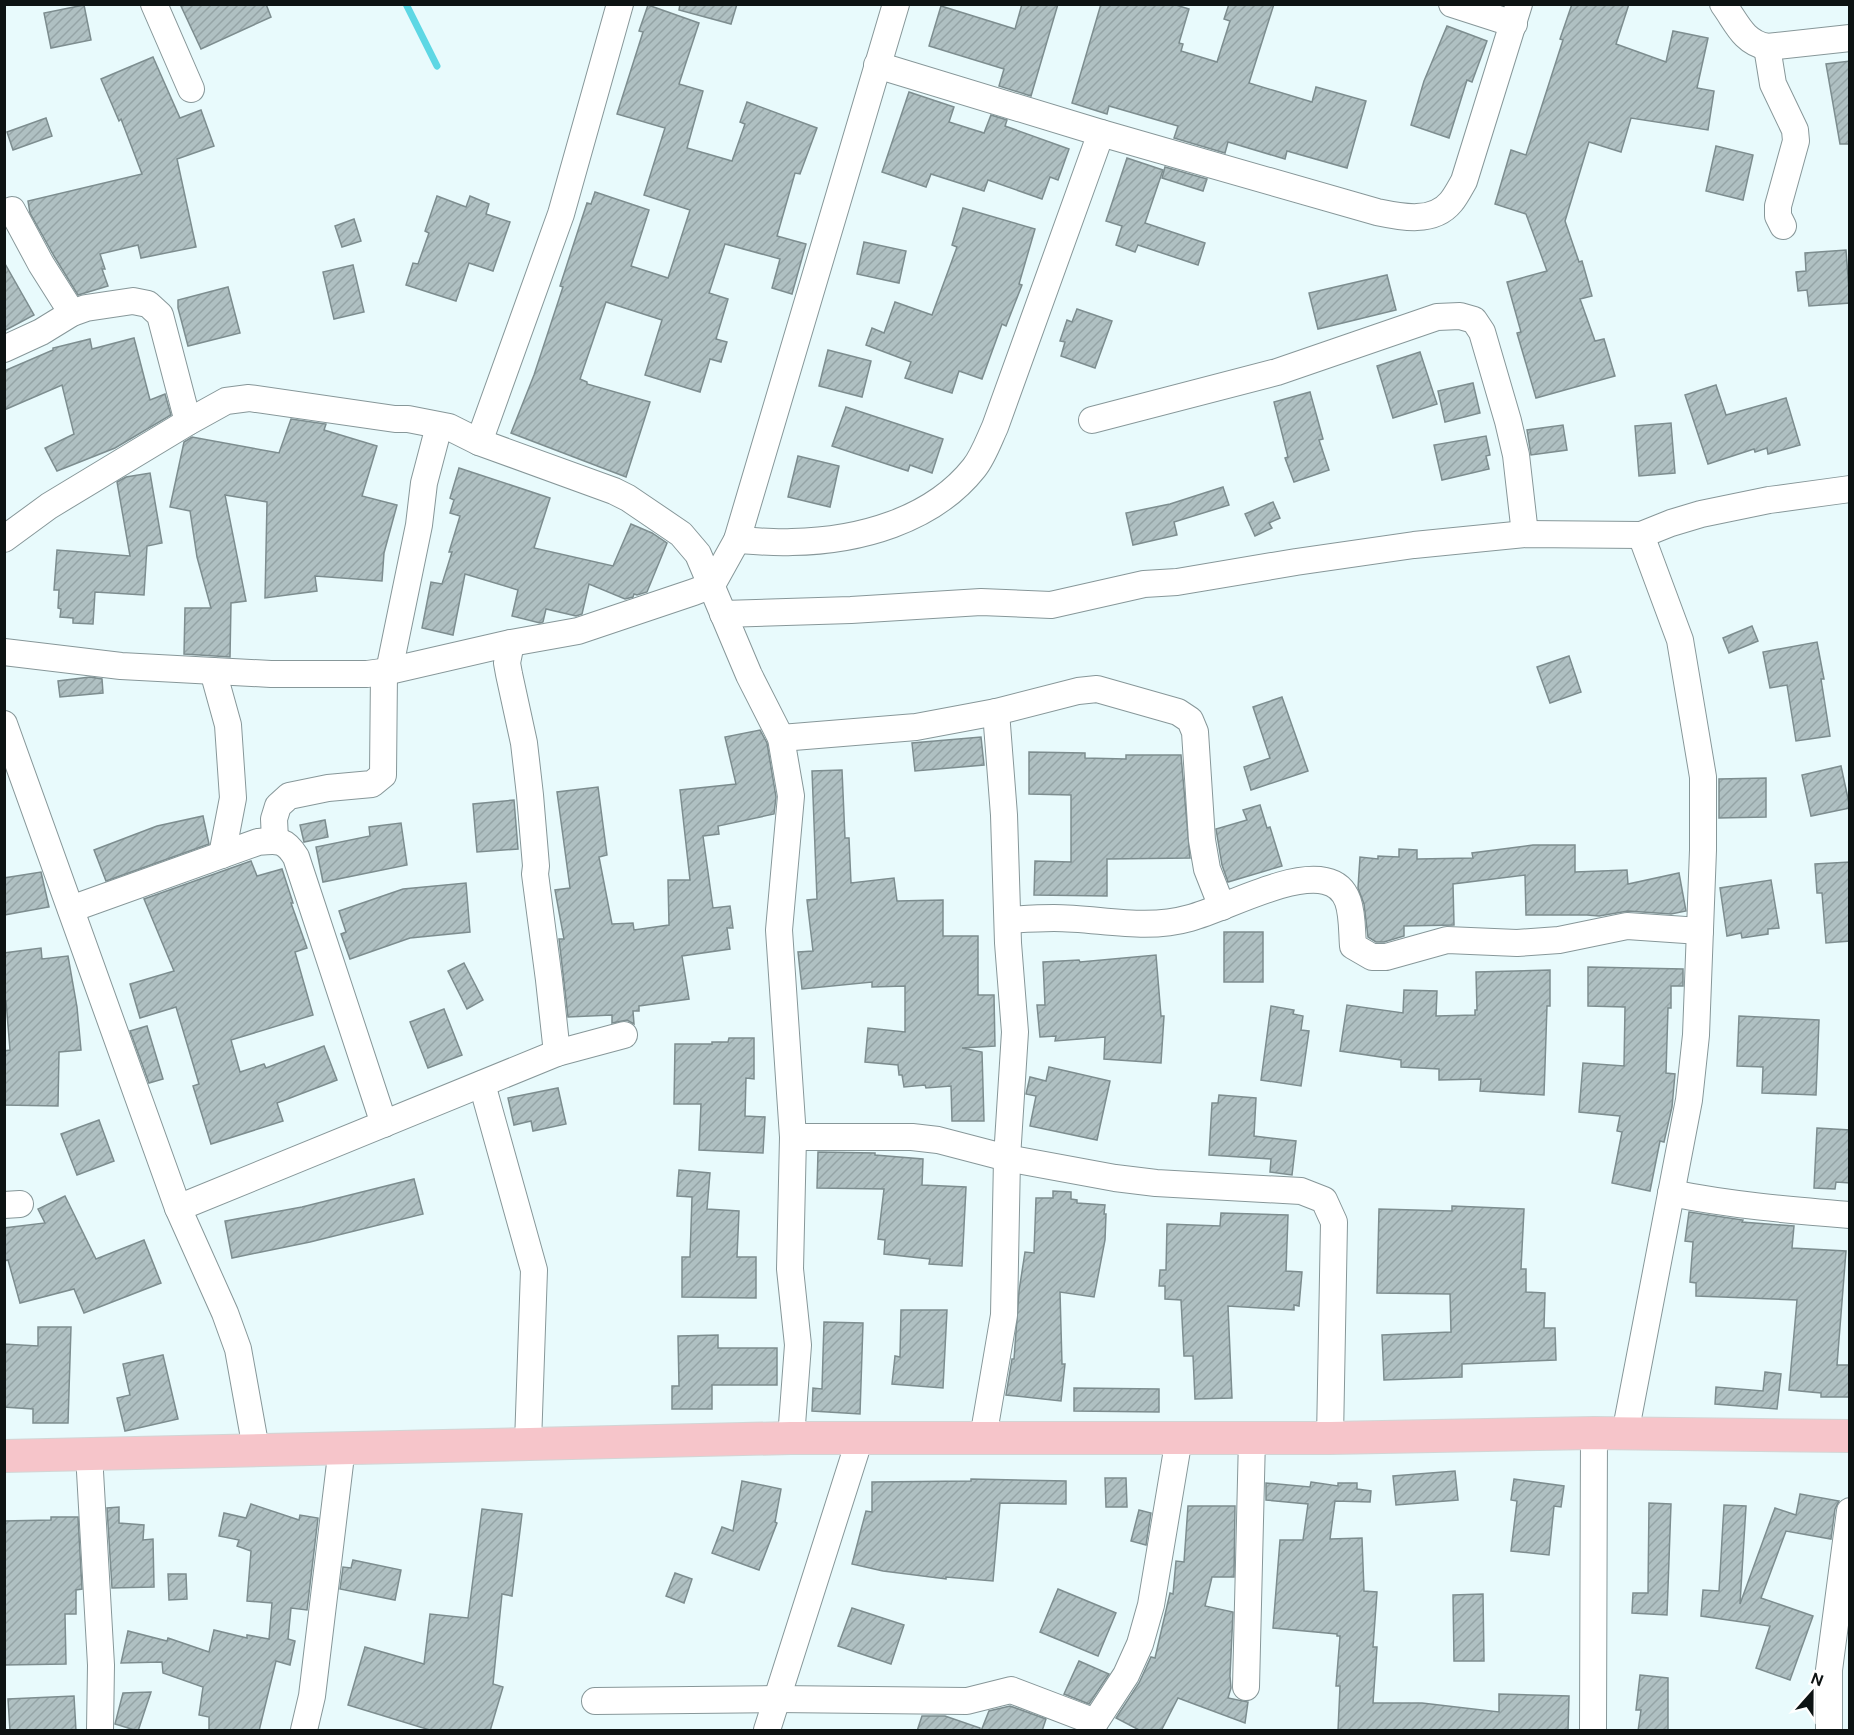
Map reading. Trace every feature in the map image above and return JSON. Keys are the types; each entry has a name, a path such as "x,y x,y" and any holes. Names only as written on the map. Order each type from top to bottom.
{"main road":[{"path":"4,1456 791,1438 1330,1438 1609,1434 1850,1436"}],"street":[{"path":"154,4 191,89"},
{"path":"479,442 561,214 620,4"},
{"path":"4,652 121,666 271,674 366,674 578,631 712,585 737,540 896,4"},
{"path":"877,66 1377,212 1408,218 1431,216 1449,204 1464,181 1517,14 1452,4"},
{"path":"1723,4 1743,35 1755,45 1767,47 1850,38"},
{"path":"1767,47 1773,84 1795,130 1796,141 1778,206 1778,216 1783,226"},
{"path":"737,540 792,542 875,531 919,513 950,494 976,467 995,427 1101,133"},
{"path":"12,210 41,264 72,313"},
{"path":"4,349 86,308 133,301 148,304 160,315 188,422"},
{"path":"1092,420 1277,372 1437,316 1460,316 1474,320 1482,332 1516,455 1526,534"},
{"path":"4,539 49,506 188,422 226,401 249,398 408,419 461,432 479,442 614,491 681,534 698,554 749,675 781,738 791,796 779,930 793,1137 790,1269 798,1345 791,1438"},
{"path":"267,841 278,806 289,796 328,788 372,784 383,775 386,671 419,525 424,483 439,426"},
{"path":"723,614 851,610 981,602 1051,605 1144,584 1176,582 1414,545 1526,534 1641,535 1701,514 1769,500 1850,489"},
{"path":"1593,1731 1609,1434 1671,1193 1689,1101 1696,1035 1701,931 1703,777 1699,743 1680,640 1641,535"},
{"path":"512,643 507,663 508,674 521,726 529,784 535,874 557,1053"},
{"path":"213,671 228,725 233,798 222,855"},
{"path":"781,738 916,727 996,712 1078,691 1097,689 1178,712 1190,720 1196,732 1202,840 1207,869 1222,907"},
{"path":"983,1438 1004,1315 1007,1158 1016,1032 1008,920 1005,815 996,712"},
{"path":"4,724 178,1208 225,1313 238,1349 256,1449"},
{"path":"233,798 267,841"},
{"path":"71,909 267,841 288,845 296,857 384,1124"},
{"path":"1008,920 1053,918 1130,924 1164,924 1190,918 1307,879 1326,881 1341,890 1349,901 1353,946 1372,957 1386,957 1447,940 1517,943 1559,940 1627,927 1701,931"},
{"path":"178,1208 557,1053 624,1035"},
{"path":"482,1084 534,1270 528,1443"},
{"path":"793,1137 912,1137 938,1140 1007,1158 1116,1178 1156,1183 1301,1191 1324,1200 1334,1222 1330,1438"},
{"path":"1671,1193 1713,1202 1769,1209 1850,1215"},
{"path":"767,1731 860,1438"},
{"path":"595,1701 776,1699 967,1701 1011,1690 1093,1726 1126,1675 1140,1644 1151,1605 1179,1438"},
{"path":"1246,1687 1252,1438"},
{"path":"304,1731 312,1696 342,1447"},
{"path":"89,1454 101,1665 100,1731"},
{"path":"1829,1731 1829,1670 1850,1511"}],"building":[{"path":"180,4 266,4 271,17 201,49"},
{"path":"680,4 737,4 731,24 679,10"},
{"path":"1022,4 1058,4 1031,96 999,86 1004,69 929,46 941,6 1015,29"},
{"path":"1101,4 1173,4 1189,9 1179,43 1183,44 1181,51 1217,62 1230,21 1224,19 1229,4 1274,4 1249,83 1312,102 1316,87 1366,101 1347,168 1287,151 1285,159 1228,142 1225,153 1174,138 1178,126 1109,106 1107,114 1072,103"},
{"path":"1572,4 1629,4 1616,44 1666,62 1673,31 1708,38 1697,88 1714,91 1708,130 1631,118 1621,152 1589,142 1565,221 1579,262 1582,261 1592,296 1580,299 1595,341 1604,339 1615,376 1536,398 1517,333 1521,332 1507,282 1547,271 1526,214 1495,204 1511,150 1526,155 1563,40 1560,39"},
{"path":"84,5 91,40 51,48 44,13"},
{"path":"648,5 699,23 679,84 703,91 687,148 732,161 745,124 740,122 747,102 817,128 800,174 795,173 777,236 806,244 792,294 772,288 780,259 725,244 709,293 728,299 716,339 727,342 721,362 710,359 700,392 645,375 662,320 606,302 580,379 587,384 650,402 626,477 511,433 534,375 563,287 560,286 587,203 591,204 595,192 649,210 631,266 668,278 690,210 644,195 665,128 617,114 643,32 639,31"},
{"path":"1447,26 1487,41 1472,82 1467,80 1449,138 1411,125 1424,81"},
{"path":"153,57 180,118 201,110 214,146 177,159 196,247 141,258 138,245 100,254 108,286 78,295 30,213 28,201 142,174 121,119 119,121 101,79"},
{"path":"1850,61 1850,144 1840,144 1826,64"},
{"path":"909,92 954,107 949,122 984,133 991,115 1007,120 1005,126 1069,149 1058,180 1050,177 1042,199 988,180 984,191 931,174 926,187 882,172"},
{"path":"46,118 52,136 13,150 7,132"},
{"path":"1716,146 1753,155 1743,200 1706,191"},
{"path":"1127,158 1163,170 1145,223 1205,243 1198,265 1138,245 1135,252 1116,245 1122,226 1106,221"},
{"path":"1165,167 1207,179 1203,191 1162,178"},
{"path":"437,196 466,207 470,196 489,204 486,214 510,222 493,271 469,263 456,301 406,285 413,263 418,264 429,233 425,231"},
{"path":"963,208 1035,229 1019,284 1022,285 1006,326 1002,324 982,379 959,371 952,393 905,378 911,362 866,345 872,328 884,333 895,302 932,315 957,247 952,245"},
{"path":"354,219 361,241 342,247 335,226"},
{"path":"864,242 906,251 899,283 857,274"},
{"path":"1846,250 1850,303 1809,306 1807,290 1798,291 1796,272 1806,271 1805,253"},
{"path":"4,262 34,315 4,331"},
{"path":"353,265 364,312 334,319 323,272"},
{"path":"1387,275 1396,310 1318,329 1309,293"},
{"path":"228,287 240,333 188,346 178,300"},
{"path":"1077,309 1112,321 1095,368 1061,356 1065,342 1060,341 1067,320 1072,322"},
{"path":"134,338 150,400 165,394 171,415 115,448 57,471 45,448 74,434 62,385 4,410 4,371 53,350 53,348 90,339 92,349"},
{"path":"828,350 871,361 862,397 819,386"},
{"path":"1420,352 1437,404 1393,418 1377,366"},
{"path":"1473,383 1480,413 1445,422 1438,391"},
{"path":"1716,385 1726,415 1786,398 1800,445 1768,454 1767,448 1755,452 1754,449 1708,464 1685,395"},
{"path":"1310,392 1323,439 1319,440 1329,470 1294,482 1285,458 1288,457 1274,402"},
{"path":"846,407 943,439 932,473 910,465 908,471 832,446"},
{"path":"291,419 326,424 324,430 377,446 362,496 397,505 384,553 382,581 315,576 317,591 265,598 267,502 225,495 246,601 231,603 230,657 184,654 185,608 211,608 197,557 190,511 170,507 184,442 192,437 279,453"},
{"path":"1671,423 1675,473 1639,476 1635,426"},
{"path":"1563,425 1567,450 1531,455 1527,430"},
{"path":"1486,436 1490,455 1486,456 1489,469 1442,480 1434,445"},
{"path":"798,456 839,466 830,507 788,497"},
{"path":"459,468 550,498 534,548 613,566 631,524 652,533 667,543 647,592 634,594 633,597 625,599 589,584 582,614 576,616 546,609 543,622 540,623 512,616 518,590 465,574 453,635 422,628 431,582 442,584 452,552 449,552 460,516 450,513 454,500 450,498"},
{"path":"150,473 162,543 147,546 144,595 95,592 93,624 73,623 73,618 60,617 59,590 54,590 57,550 130,556 117,482 126,477"},
{"path":"1223,487 1229,505 1174,522 1177,535 1133,545 1126,513 1170,504"},
{"path":"1273,502 1280,518 1269,523 1272,528 1255,536 1245,514"},
{"path":"1752,626 1758,641 1729,653 1723,638"},
{"path":"1817,642 1824,679 1821,679 1830,736 1796,741 1787,685 1770,688 1763,652"},
{"path":"1569,656 1581,692 1550,703 1537,667"},
{"path":"90,677 102,679 103,693 60,697 58,681"},
{"path":"1282,697 1308,771 1251,790 1244,767 1270,758 1253,707"},
{"path":"760,730 767,743 776,797 774,814 718,826 719,834 703,836 713,908 730,906 733,928 727,928 730,949 682,956 689,999 639,1006 639,1011 633,1011 634,1024 627,1020 612,1023 612,1015 568,1017 559,939 564,939 555,890 570,888 557,792 598,787 607,855 599,857 612,924 633,923 634,930 669,925 668,880 690,880 680,790 736,784 725,737"},
{"path":"981,737 984,765 915,771 912,743"},
{"path":"1029,752 1085,753 1085,758 1126,759 1126,755 1181,755 1190,858 1107,859 1107,896 1034,895 1035,861 1071,862 1071,795 1029,794"},
{"path":"1841,766 1850,808 1811,816 1802,775"},
{"path":"842,770 845,838 849,838 851,883 894,878 897,901 943,900 943,936 978,936 978,995 994,995 995,1046 962,1048 982,1052 984,1121 952,1121 951,1086 904,1087 898,1065 865,1062 868,1028 905,1032 905,986 872,987 872,982 802,989 798,952 813,951 807,900 817,899 812,771"},
{"path":"1766,778 1766,817 1719,818 1719,779"},
{"path":"514,800 518,849 477,852 473,804"},
{"path":"1260,805 1267,828 1270,827 1282,866 1228,882 1222,865 1216,829 1247,820 1243,810"},
{"path":"203,816 209,844 106,881 94,850 157,826"},
{"path":"325,820 328,837 304,842 300,825"},
{"path":"401,823 407,865 323,882 316,847 370,836 369,827"},
{"path":"1533,845 1575,845 1575,872 1627,870 1628,884 1679,873 1686,911 1671,914 1628,911 1599,916 1526,915 1525,875 1453,884 1454,925 1404,926 1404,936 1384,942 1376,942 1368,937 1364,904 1358,888 1360,857 1378,859 1378,856 1399,857 1399,849 1417,850 1417,859 1473,858 1472,853"},
{"path":"251,861 257,876 282,869 307,948 295,952 313,1015 231,1040 240,1072 264,1064 266,1068 324,1046 337,1080 277,1103 283,1121 211,1144 193,1086 199,1084 176,1007 140,1018 130,984 174,971 144,899"},
{"path":"1850,862 1850,941 1826,943 1822,893 1817,893 1815,864"},
{"path":"41,872 49,907 4,915 4,878"},
{"path":"1771,880 1779,928 1768,929 1768,934 1742,938 1741,933 1727,936 1720,888"},
{"path":"466,883 470,932 410,938 350,959 341,934 346,932 339,911 403,889"},
{"path":"1224,932 1263,932 1263,982 1224,982"},
{"path":"41,948 42,959 68,956 77,1007 81,1050 59,1052 58,1106 4,1105 4,1051 10,1050 6,1001 4,1001 4,953"},
{"path":"1156,955 1161,1016 1164,1016 1161,1063 1104,1059 1105,1037 1055,1041 1056,1036 1040,1037 1037,1005 1045,1005 1043,962 1079,960 1080,962"},
{"path":"464,963 483,1000 467,1009 448,971"},
{"path":"1588,967 1683,969 1683,986 1671,986 1671,1008 1668,1008 1666,1073 1675,1074 1672,1107 1664,1142 1660,1141 1650,1191 1612,1183 1622,1132 1617,1131 1620,1116 1579,1112 1583,1063 1624,1066 1625,1007 1588,1006"},
{"path":"1550,970 1544,1095 1480,1091 1481,1079 1439,1080 1439,1069 1401,1067 1401,1060 1340,1051 1347,1005 1403,1013 1404,990 1437,991 1436,1016 1475,1015 1475,1010 1477,1010 1476,972"},
{"path":"1271,1006 1294,1010 1293,1014 1303,1016 1301,1030 1309,1031 1301,1086 1261,1080"},
{"path":"444,1009 462,1055 428,1068 410,1022"},
{"path":"1739,1016 1819,1020 1816,1095 1762,1093 1763,1067 1737,1066"},
{"path":"147,1026 163,1079 149,1083 130,1031"},
{"path":"729,1038 754,1038 754,1079 746,1078 745,1116 765,1117 763,1153 699,1150 701,1104 674,1104 675,1044 712,1044 712,1042 728,1042"},
{"path":"1049,1067 1110,1081 1097,1140 1030,1126 1036,1096 1026,1094 1030,1077 1046,1081"},
{"path":"558,1088 566,1124 533,1131 531,1121 514,1125 508,1098"},
{"path":"1219,1095 1256,1098 1254,1136 1296,1141 1292,1175 1270,1172 1271,1159 1209,1155 1212,1103 1218,1103"},
{"path":"99,1120 114,1161 77,1175 61,1134"},
{"path":"1817,1128 1850,1130 1850,1183 1836,1182 1835,1189 1814,1188"},
{"path":"818,1152 875,1153 875,1155 923,1159 922,1185 966,1187 962,1266 929,1264 930,1259 884,1254 885,1240 878,1239 884,1189 817,1188"},
{"path":"679,1170 710,1173 707,1209 739,1211 737,1257 756,1257 756,1298 682,1297 682,1257 690,1257 692,1197 677,1196"},
{"path":"414,1179 423,1214 310,1242 232,1258 225,1221 302,1207"},
{"path":"1053,1191 1071,1192 1071,1199 1077,1200 1077,1203 1105,1205 1104,1214 1106,1214 1105,1240 1094,1297 1060,1292 1062,1364 1065,1364 1061,1401 1006,1395 1012,1359 1014,1359 1019,1291 1025,1252 1034,1253 1036,1198 1053,1198"},
{"path":"65,1196 96,1259 144,1240 161,1283 84,1313 74,1289 20,1303 8,1260 4,1261 4,1228 45,1223 38,1209"},
{"path":"1452,1206 1524,1209 1521,1269 1526,1269 1526,1292 1545,1293 1544,1328 1555,1328 1556,1360 1462,1364 1462,1377 1384,1380 1382,1335 1451,1332 1450,1294 1377,1293 1379,1209 1452,1211"},
{"path":"1689,1212 1743,1220 1742,1222 1794,1226 1792,1248 1846,1251 1837,1365 1850,1365 1850,1397 1821,1397 1821,1393 1789,1390 1797,1300 1696,1296 1696,1283 1690,1282 1693,1242 1685,1241"},
{"path":"1221,1213 1288,1215 1286,1271 1302,1272 1299,1306 1294,1305 1294,1310 1228,1306 1232,1398 1195,1399 1193,1356 1184,1356 1181,1300 1165,1299 1165,1286 1159,1286 1160,1270 1166,1270 1167,1224 1220,1226"},
{"path":"901,1310 947,1310 943,1388 892,1384 895,1356 900,1357"},
{"path":"824,1322 863,1323 860,1414 812,1411 813,1388 822,1389"},
{"path":"38,1327 71,1327 68,1423 33,1423 33,1409 4,1407 4,1344 38,1346"},
{"path":"718,1335 718,1348 777,1348 777,1385 712,1385 712,1409 672,1409 672,1386 679,1386 678,1336"},
{"path":"163,1355 178,1419 125,1431 117,1398 130,1395 123,1364"},
{"path":"1765,1372 1781,1374 1777,1409 1715,1404 1716,1387 1763,1391"},
{"path":"1074,1388 1159,1389 1159,1412 1074,1411"},
{"path":"1455,1471 1458,1500 1396,1505 1393,1476"},
{"path":"1105,1478 1126,1478 1127,1507 1106,1507"},
{"path":"971,1479 1066,1481 1066,1504 1000,1503 993,1581 946,1577 946,1579 883,1571 852,1564 866,1511 872,1512 872,1482 971,1481"},
{"path":"1514,1479 1564,1486 1561,1507 1554,1506 1549,1555 1511,1551 1517,1501 1511,1500"},
{"path":"742,1481 781,1489 775,1522 777,1523 759,1570 712,1553 722,1527 733,1531"},
{"path":"1311,1482 1338,1486 1338,1483 1357,1483 1357,1489 1371,1491 1370,1502 1335,1501 1330,1539 1362,1538 1364,1591 1377,1592 1373,1647 1377,1647 1373,1703 1422,1703 1499,1712 1499,1694 1569,1696 1568,1731 1338,1731 1340,1686 1336,1686 1340,1636 1273,1628 1280,1540 1303,1540 1308,1504 1266,1500 1266,1483 1310,1487"},
{"path":"1800,1494 1839,1501 1835,1509 1831,1539 1786,1531 1761,1598 1813,1616 1790,1680 1756,1668 1770,1626 1701,1616 1703,1590 1719,1591 1724,1505 1746,1506 1740,1604 1775,1508 1796,1515"},
{"path":"1649,1503 1671,1504 1667,1615 1632,1613 1633,1593 1648,1593"},
{"path":"251,1504 299,1520 300,1515 318,1518 307,1610 291,1608 288,1639 295,1641 290,1665 276,1661 259,1731 209,1731 209,1717 199,1715 203,1687 163,1673 162,1662 121,1663 128,1631 167,1641 168,1638 209,1652 214,1630 247,1638 247,1635 269,1639 272,1603 247,1601 251,1551 237,1546 239,1540 219,1536 224,1513 246,1518"},
{"path":"1188,1506 1235,1506 1234,1577 1212,1577 1205,1606 1233,1612 1231,1688 1228,1698 1248,1702 1245,1723 1178,1698 1161,1731 1141,1731 1116,1718 1139,1683 1151,1657 1155,1658 1170,1593 1173,1594 1176,1561 1184,1562"},
{"path":"119,1507 119,1523 144,1525 143,1540 153,1539 154,1587 112,1588 107,1508"},
{"path":"482,1509 522,1514 512,1596 502,1594 493,1684 503,1687 490,1731 433,1731 348,1705 365,1647 424,1664 430,1614 468,1618"},
{"path":"1139,1510 1151,1513 1146,1545 1131,1541"},
{"path":"51,1517 78,1517 82,1589 76,1590 76,1614 65,1614 66,1664 4,1665 4,1521 51,1520"},
{"path":"353,1560 401,1570 395,1600 340,1589 343,1567 351,1568"},
{"path":"675,1573 692,1579 684,1603 666,1596"},
{"path":"168,1574 186,1574 187,1599 169,1600"},
{"path":"1058,1589 1116,1613 1098,1656 1040,1632"},
{"path":"1483,1594 1484,1661 1454,1661 1453,1595"},
{"path":"852,1608 904,1625 891,1664 838,1646"},
{"path":"1079,1661 1109,1674 1089,1704 1064,1694"},
{"path":"1640,1675 1668,1678 1668,1731 1638,1731 1641,1710 1636,1710"},
{"path":"151,1692 138,1731 115,1724 123,1693"},
{"path":"74,1696 76,1731 10,1731 8,1699"},
{"path":"1010,1706 1046,1719 1042,1731 981,1731 989,1711"},
{"path":"922,1716 945,1716 980,1728 980,1731 917,1731"}],"waterway":[{"path":"406,4 437,66"}]}
